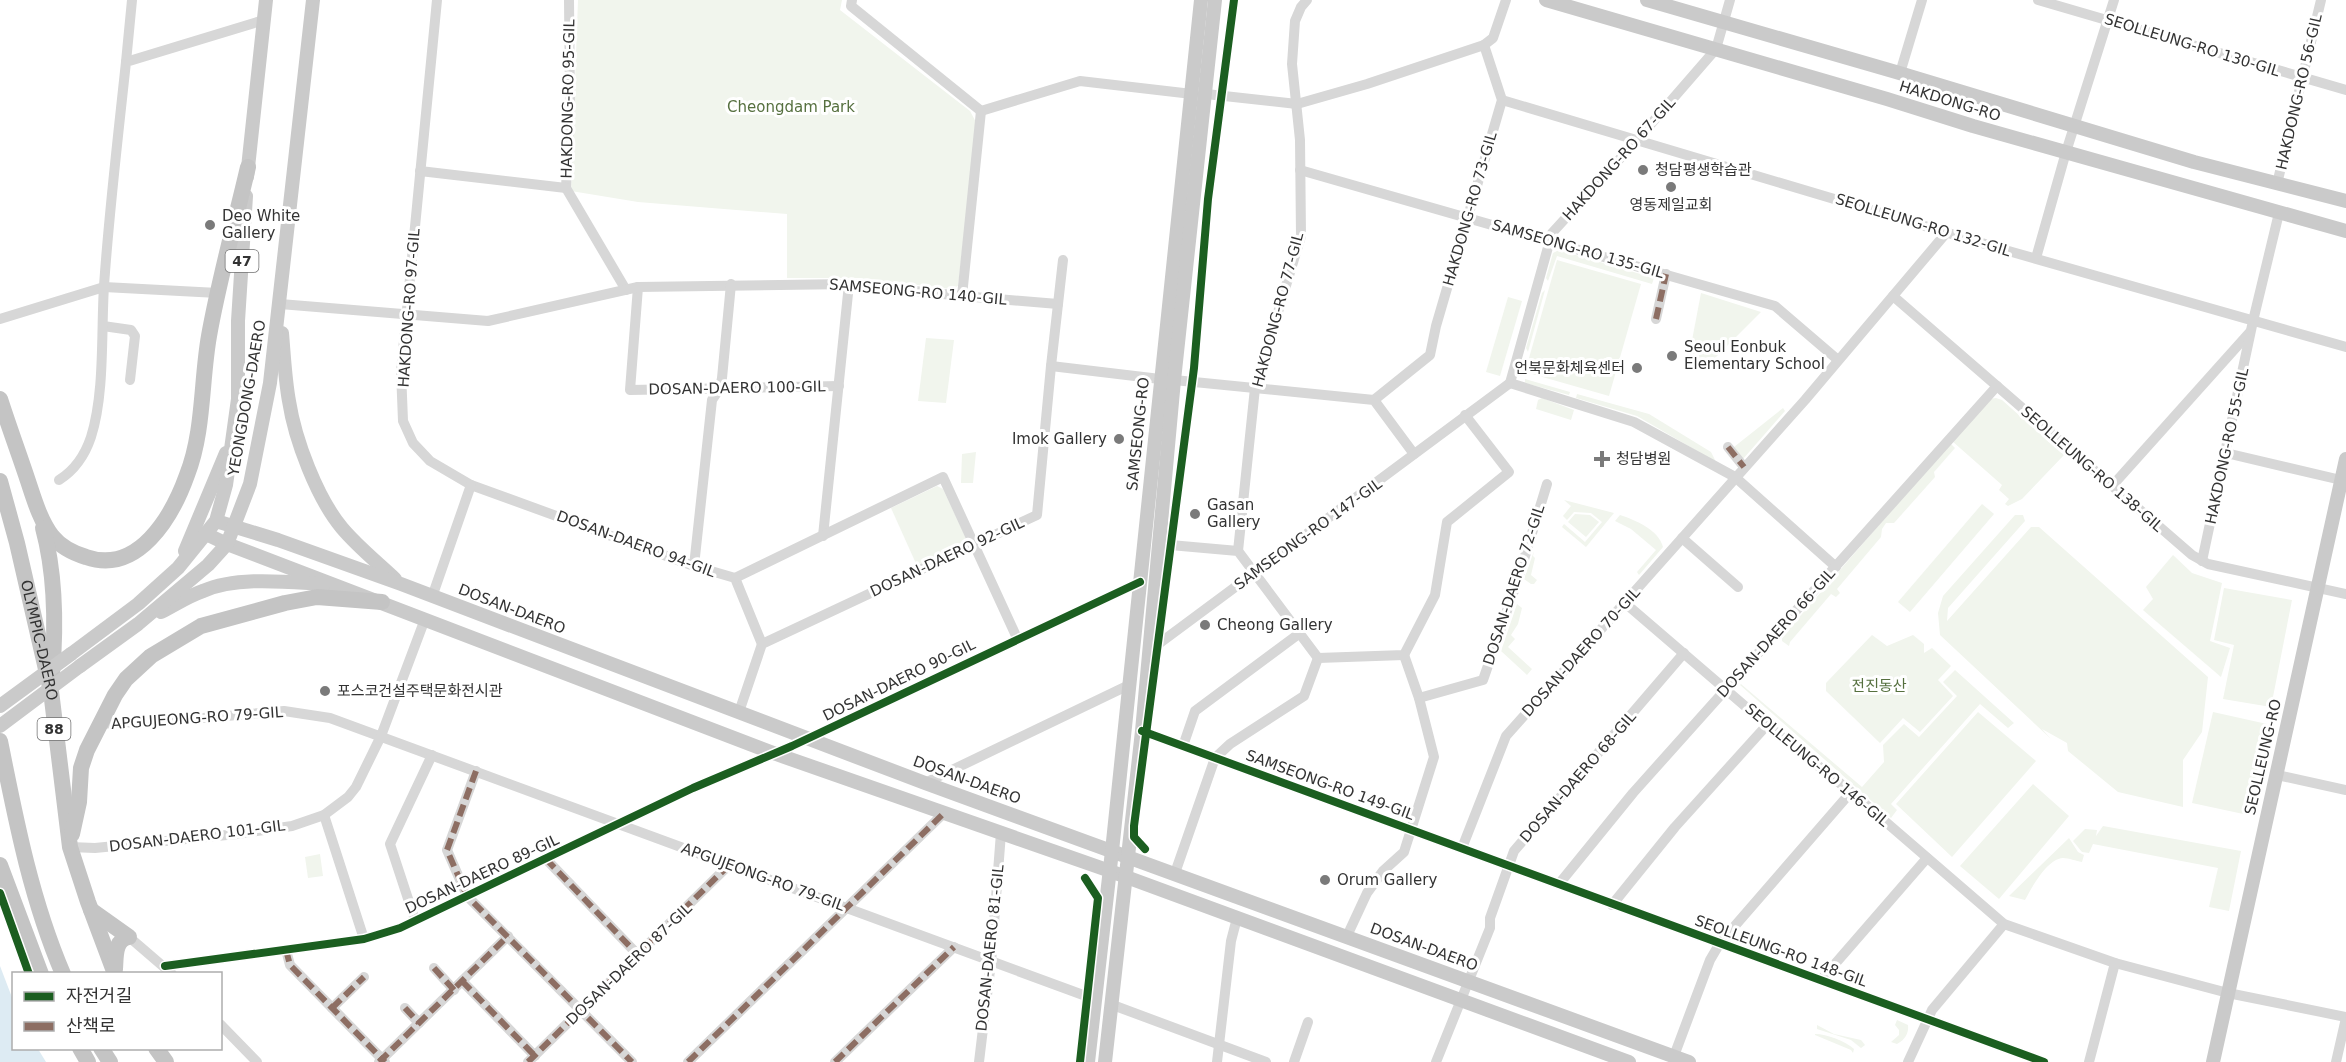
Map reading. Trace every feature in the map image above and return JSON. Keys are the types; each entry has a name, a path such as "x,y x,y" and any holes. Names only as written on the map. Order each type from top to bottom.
{"highway":[{"path":"38,509 52,536 63,547 92,560 107,562 121,558 150,540 188,475 197,437 209,338 248,167"},
{"path":"0,399 38,509 51,564 55,633 51,691"},
{"path":"0,430 38,535 51,586"},
{"name":"OLYMPIC-DAERO","path":"0,481 17,543 51,691 70,847 115,972"},
{"path":"70,847 79,802 81,768 99,724 126,679 151,656 201,626 317,597 382,602"},
{"path":"0,741 40,918 62,972"},
{"path":"0,865 38,966"},
{"path":"91,910 129,937"},
{"path":"115,972 118,944 123,938 129,937"}],"main road":[{"name":"YEONGDONG-DAERO","path":"0,706 138,604 178,568 216,521 226,484 238,399 238,321 248,167 266,0"},
{"name":"YEONGDONG-DAERO","path":"0,726 138,624 208,565 227,544 250,484 264,417 279,307 313,0"},
{"name":"SAMSEONG-RO","path":"1199,94 1201,0"},
{"name":"SAMSEONG-RO","path":"1088,1062 1140,582 1167,380 1199,94 1215,0"},
{"name":"HAKDONG-RO","path":"1546,0 2346,231"},
{"name":"HAKDONG-RO","path":"1647,0 2075,126 2277,184 2346,201"},
{"path":"279,307 289,403 308,466 340,526 401,584"},
{"name":"SAMSEONG-RO","path":"1105,1062 1142,731 1159,544 1167,380"},
{"path":"178,568 234,431"},
{"name":"SEOLLEUNG-RO","path":"2213,1062 2319,588 2341,509 2341,480 2346,459"},
{"name":"DOSAN-DAERO","path":"216,521 401,584 925,783 1689,1062"},
{"path":"206,534 776,754 1110,871 1629,1062"},
{"path":"138,624 204,590 225,585 273,581 335,584"}],"street":[{"path":"59,480 78,464 91,436 101,368 104,287 132,0"},
{"name":"HAKDONG-RO 97-GIL","path":"437,0 401,371 403,421 413,443 430,461 471,484"},
{"name":"HAKDONG-RO 95-GIL","path":"569,0 570,104 566,189 626,290"},
{"path":"852,0 851,6 981,111"},
{"name":"HAKDONG-RO 77-GIL","path":"1238,550 1255,388 1301,236 1297,104 1292,64 1295,21 1307,0"},
{"path":"981,111 1080,81 1297,104 1367,84 1484,45 1493,38 1506,0"},
{"path":"1716,49 1731,0"},
{"path":"1900,73 1922,0"},
{"name":"SEOLLEUNG-RO 130-GIL","path":"2038,0 2346,90"},
{"path":"2036,258 2066,152 2114,0"},
{"name":"HAKDONG-RO 56-GIL","path":"2277,184 2321,0"},
{"path":"126,62 264,20"},
{"path":"1484,45 1502,100"},
{"name":"HAKDONG-RO 67-GIL","path":"1510,383 1552,233 1716,49"},
{"name":"SEOLLEUNG-RO 132-GIL","path":"1502,100 2036,258 2252,326 2346,347"},
{"name":"HAKDONG-RO 73-GIL","path":"1374,400 1430,355 1436,326 1502,100"},
{"path":"962,296 981,111"},
{"name":"SAMSEONG-RO 135-GIL","path":"1300,170 1775,306 1838,360"},
{"path":"420,171 566,189"},
{"name":"HAKDONG-RO 55-GIL","path":"2202,561 2252,326 2279,213"},
{"name":"DOSAN-DAERO 70-GIL","path":"1462,848 1506,736 1838,360 1947,232"},
{"path":"1058,303 1064,260"},
{"path":"1656,319 1666,274"},
{"path":"694,566 712,400 720,388 731,284"},
{"name":"SAMSEONG-RO 140-GIL","path":"279,307 407,313 488,321 638,287 731,284 849,284 1058,303"},
{"path":"823,536 849,284"},
{"path":"0,319 104,287 218,293"},
{"name":"DOSAN-DAERO 100-GIL","path":"638,287 630,390 839,386"},
{"name":"SEOLLEUNG-RO 138-GIL","path":"1893,296 2192,555 2202,561 2251,574 2346,594"},
{"name":"DOSAN-DAERO 92-GIL","path":"762,644 1036,515 1058,303"},
{"path":"103,326 131,330 135,336 130,380"},
{"name":"HAKDONG-RO 55-GIL","path":"2112,486 2252,326"},
{"path":"1051,366 1374,400 1414,454"},
{"path":"1510,383 1634,422 1735,477 1836,567"},
{"name":"SAMSEONG-RO 147-GIL","path":"1149,651 1510,383"},
{"name":"DOSAN-DAERO 66-GIL","path":"1559,884 1633,793 1725,688 1997,386"},
{"path":"1347,936 1367,893 1383,871 1404,852 1434,757 1419,698 1404,655 1435,595 1447,522 1509,472 1465,416"},
{"path":"1728,447 1744,467"},
{"path":"2226,453 2341,480"},
{"path":"735,578 943,477 1017,638"},
{"path":"432,597 471,484"},
{"name":"DOSAN-DAERO 94-GIL","path":"471,484 694,566 735,578 762,644"},
{"name":"DOSAN-DAERO 72-GIL","path":"1419,698 1484,680 1547,484"},
{"path":"1682,538 1738,587"},
{"path":"1159,544 1238,550 1318,658"},
{"name":"DOSAN-DAERO 90-GIL","path":"792,746 1140,582"},
{"name":"SEOLLEUNG-RO 146-GIL","path":"1624,603 1851,792 2004,924 2115,963 2228,993 2346,1017"},
{"name":"DOSAN-DAERO 101-GIL","path":"70,847 95,848 237,834 292,826 324,815 356,787 381,736 425,619"},
{"path":"1183,746 1195,711 1300,633"},
{"path":"739,712 762,644"},
{"name":"DOSAN-DAERO 68-GIL","path":"1436,1062 1490,928 1490,918 1514,852 1684,653"},
{"path":"1318,658 1404,655"},
{"path":"1175,873 1215,758 1230,744 1304,696 1318,658"},
{"path":"925,783 1129,685"},
{"name":"APGUJEONG-RO 79-GIL","path":"99,724 284,711 330,718 1094,999"},
{"path":"1612,904 1767,724"},
{"name":"SAMSEONG-RO 149-GIL","path":"1142,731 1411,828 1509,867"},
{"name":"DOSAN-DAERO 89-GIL","path":"169,970 364,939 400,928 693,788 792,746"},
{"path":"415,920 390,844 432,755"},
{"path":"476,771 447,850 467,896 632,1062"},
{"path":"2277,775 2346,790"},
{"path":"1674,1056 1710,960 1720,943 1851,792"},
{"path":"688,1062 944,814"},
{"path":"324,815 364,939"},
{"name":"DOSAN-DAERO 81-GIL","path":"979,1062 991,962 1002,833"},
{"path":"1821,980 1927,858"},
{"name":"DOSAN-DAERO 89-GIL","path":"546,859 639,956"},
{"name":"DOSAN-DAERO 87-GIL","path":"532,1059 729,866"},
{"name":"SEOLLEUNG-RO 148-GIL","path":"1509,867 2044,1062"},
{"path":"1217,1062 1231,941 1237,918"},
{"path":"1908,1062 1932,1010 2004,924"},
{"path":"286,950 290,965 382,1061 508,936"},
{"path":"129,937 169,970"},
{"path":"836,1062 954,947"},
{"path":"2089,1062 2115,963"},
{"path":"434,968 454,990"},
{"path":"332,1008 364,977"},
{"path":"462,981 532,1059"},
{"path":"1110,1004 1266,1062"},
{"path":"405,1008 419,1023"},
{"path":"2336,1062 2346,1017"},
{"path":"1294,1062 1308,1022"},
{"path":"222,1026 257,1062"}],"green space":[{"name":"Cheongdam Park","path":"578,0 842,0 840,10 970,111 977,124 958,286 951,289 859,278 787,278 787,214 638,202 571,191"},
{"path":"1559,250 1654,278 1652,284 1557,256 1548,281 1546,278 1553,253"},
{"path":"1557,260 1641,284 1609,396 1525,372"},
{"path":"1545,290 1528,352 1526,348 1542,293"},
{"path":"1701,293 1761,312 1707,366 1689,356"},
{"path":"1508,297 1522,301 1500,376 1486,372"},
{"path":"926,338 954,340 946,403 918,401"},
{"path":"1525,379 1570,392 1569,395 1525,383"},
{"path":"1577,394 1649,414 1711,452 1716,462 1637,416 1576,398"},
{"path":"1542,398 1574,410 1571,420 1536,409 1538,400"},
{"path":"1989,399 2002,400 2064,455 2022,499 2008,506 2005,504 2009,499 1999,490 2002,485 1952,441"},
{"path":"1783,408 1785,411 1743,459 1734,447"},
{"path":"1950,443 1955,448 1934,472 1935,477 1894,523 1886,523 1881,537 1837,589 1840,593 1836,597 1831,594 1789,646 1782,641 1782,637"},
{"path":"976,452 973,483 961,483 962,454"},
{"path":"937,486 943,489 967,540 961,547 918,568 891,508"},
{"path":"1564,500 1614,513 1586,547 1562,527 1564,524 1585,542 1602,522 1591,513 1574,512 1567,520 1563,516 1571,506"},
{"path":"1982,504 1994,514 1910,612 1898,602"},
{"path":"1575,514 1590,515 1599,522 1586,537 1568,522"},
{"path":"1620,515 1652,531 1663,547 1639,575 1637,572 1656,550 1631,529 1615,521"},
{"path":"2015,515 2023,515 2025,521 1948,608 1947,621 2031,527 2039,527 2208,677 2202,732 2183,760 2183,807 2118,792 2068,751 2067,743 2042,729 2051,739 1940,635 1938,613 1943,596"},
{"path":"1534,551 1535,558 1531,575 1537,580 1531,584 1524,579"},
{"path":"2173,555 2192,573 2222,583 2210,641 2230,648 2221,677 2143,610 2153,599 2146,587"},
{"path":"2224,588 2292,600 2271,707 2223,699 2234,645 2214,640"},
{"path":"1517,604 1522,608 1518,624 1511,635 1515,639 1508,647 1532,669 1527,675 1501,651"},
{"name":"전진동산","path":"1872,635 1887,646 1913,635 1924,644 1924,653 1932,648 1951,666 1938,680 1953,696 1920,732 1903,718 1880,743 1826,691 1826,683"},
{"path":"1955,670 2014,723 2008,728 1980,704 1891,804 1897,810 1891,818 1740,685 1862,787 1884,762 1883,745 1904,724 1919,737 1957,696 1943,682"},
{"path":"1978,712 2036,761 1952,857 1896,804"},
{"path":"2213,712 2267,724 2248,815 2192,803"},
{"path":"2033,784 2069,816 1999,899 1960,866"},
{"path":"2103,826 2241,851 2229,911 2209,907 2218,868 2093,844 2089,853 2082,852 2073,841 2085,829 2097,830 2096,836"},
{"path":"2069,838 2078,852 2084,855 2082,862 2065,858 2057,860 2041,874 2025,900 2009,896"},
{"path":"320,854 323,876 308,878 305,857"},
{"path":"1897,1020 1908,1025 1908,1028 1904,1038 1897,1044 1891,1042 1899,1035 1899,1030 1895,1025"},
{"path":"1817,1025 1834,1034 1861,1040 1865,1045 1861,1048 1851,1040 1817,1029"},
{"path":"1815,1034 1841,1041 1854,1049 1853,1053 1851,1050"}],"shaded area":[{"path":"0,966 12,997 12,1050 39,1050 46,1062 0,1062"}],"marked path":[{"path":"1656,319 1666,274"},
{"path":"1728,447 1744,467"},
{"path":"476,771 447,850 467,896 632,1062"},
{"path":"688,1062 943,814"},
{"path":"546,859 639,956"},
{"path":"528,1062 729,865"},
{"path":"379,1062 508,936"},
{"path":"835,1062 954,947"},
{"path":"286,950 290,965 385,1062"},
{"path":"434,968 454,990"},
{"path":"332,1008 364,977"},
{"path":"462,981 535,1056"},
{"path":"405,1008 419,1023"}],"cycle path":[{"path":"1145,849 1134,837 1134,826 1194,368 1208,199 1234,0"},
{"path":"165,966 364,939 400,928 693,788 792,746 1140,582"},
{"path":"1142,731 2044,1062"},
{"path":"1080,1062 1098,898 1085,878"},
{"path":"0,893 28,972"}],"place":[{"name":"청담평생학습관","path":"1643,170"},
{"name":"영동제일교회","path":"1671,187"},
{"name":"Deo White Gallery","path":"210,225"},
{"name":"Seoul Eonbuk Elementary School","path":"1672,356"},
{"name":"언북문화체육센터","path":"1637,368"},
{"name":"Imok Gallery","path":"1119,439"},
{"name":"청담병원","path":"1602,459"},
{"name":"Gasan Gallery","path":"1195,514"},
{"name":"Cheong Gallery","path":"1205,625"},
{"name":"포스코건설주택문화전시관","path":"325,691"},
{"name":"Orum Gallery","path":"1325,880"}]}
